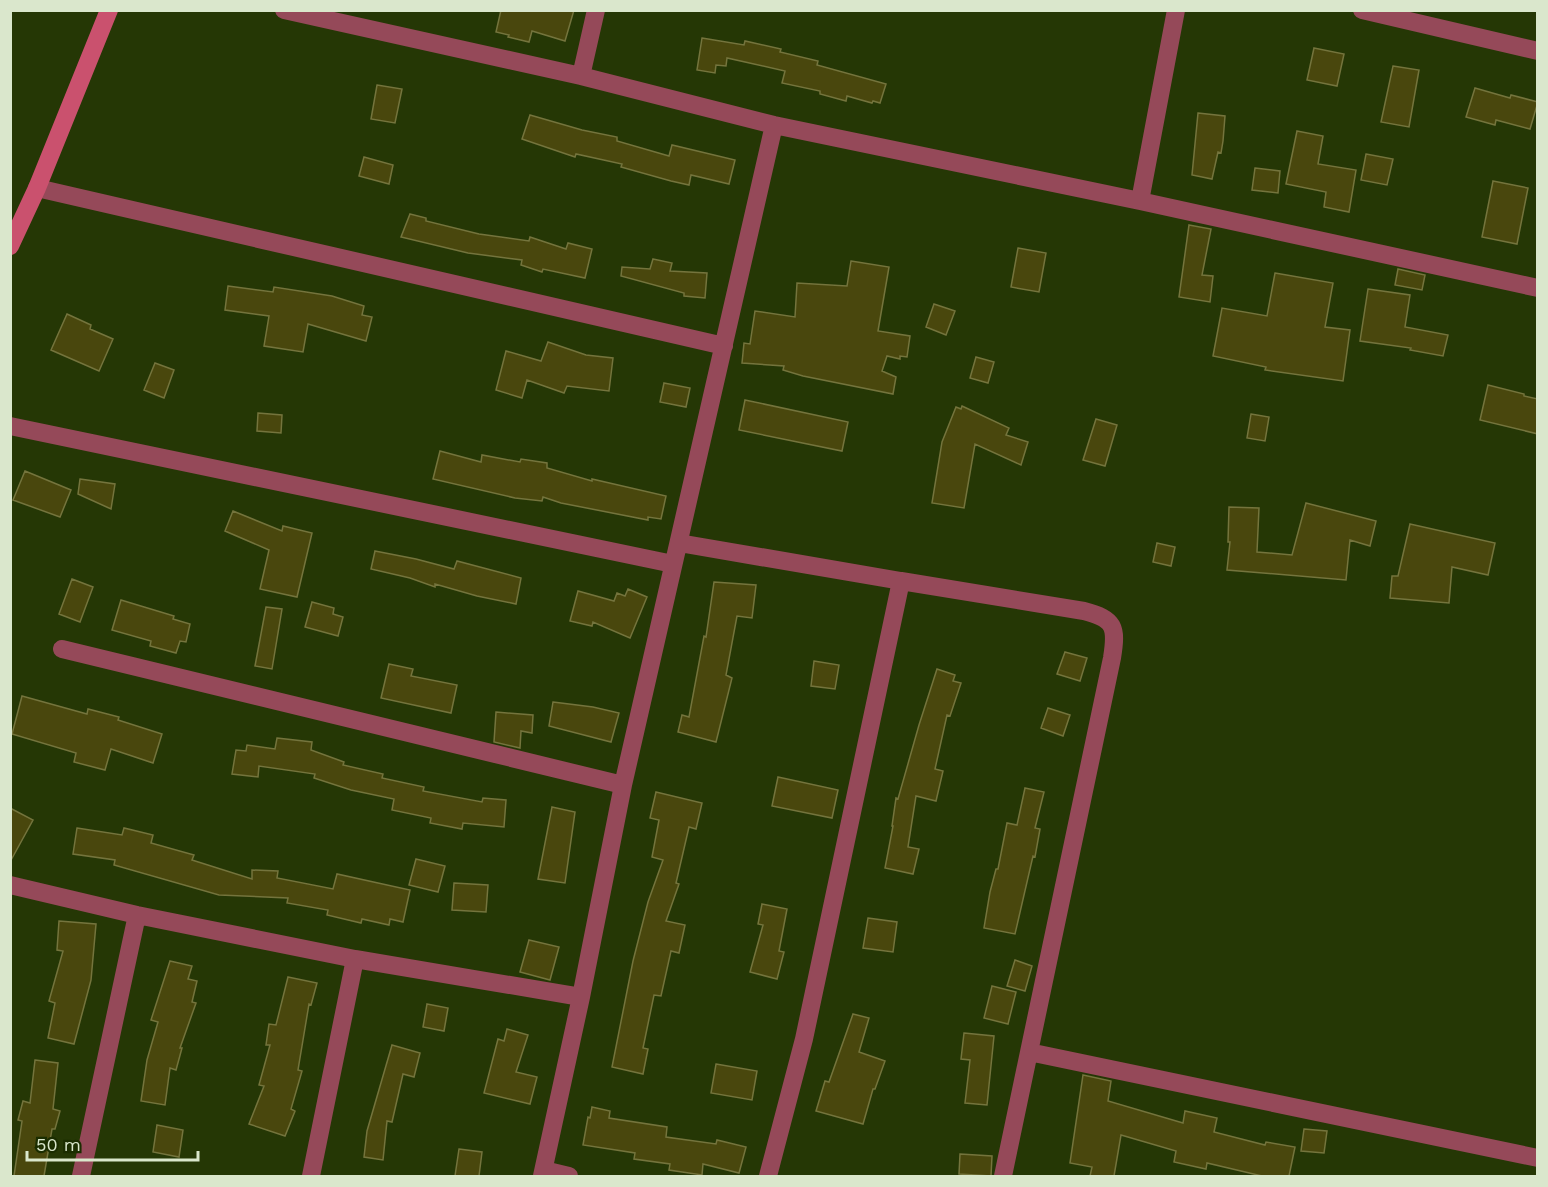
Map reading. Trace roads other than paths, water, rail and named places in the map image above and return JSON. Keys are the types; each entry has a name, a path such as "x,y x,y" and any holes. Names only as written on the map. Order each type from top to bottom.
{"street":[{"path":"10,246 37,188 108,10"},
{"path":"284,10 581,76 774,125 1140,201 1538,288"},
{"path":"581,76 596,10"},
{"path":"1140,201 1176,10"},
{"path":"1362,10 1538,51"},
{"path":"569,1176 543,1173 623,785 774,125"},
{"path":"37,188 724,346"},
{"path":"10,426 673,564"},
{"path":"679,543 1084,612 1104,617 1113,627 1115,642 1112,658 1003,1176"},
{"path":"768,1176 804,1039 901,581"},
{"path":"62,649 623,785"},
{"path":"10,885 137,915 355,959 581,997"},
{"path":"81,1176 137,915"},
{"path":"311,1176 355,959"},
{"path":"1029,1052 1538,1158"}]}
